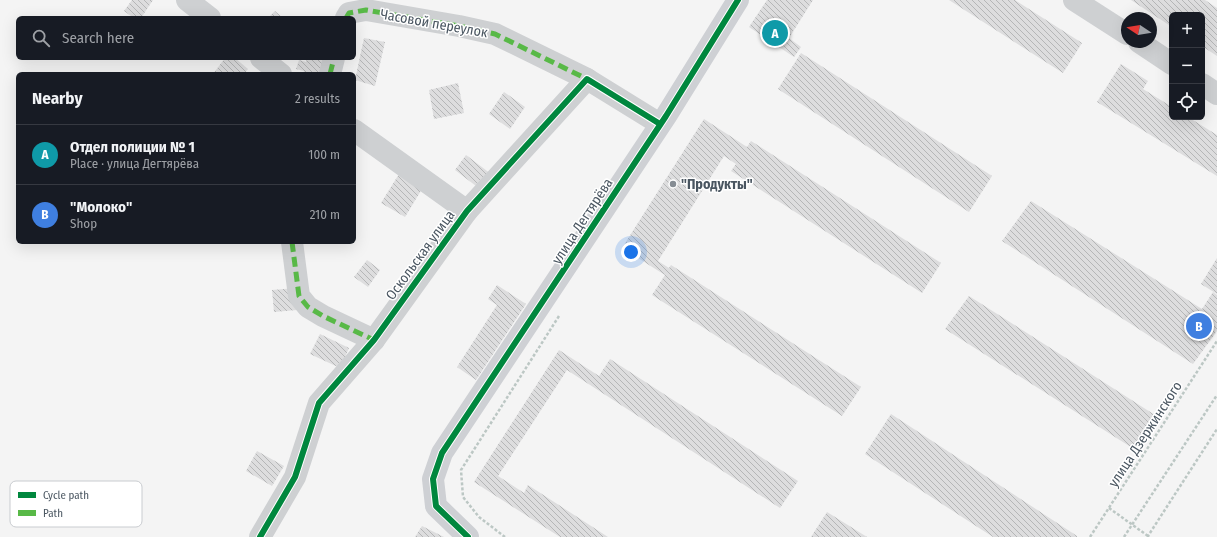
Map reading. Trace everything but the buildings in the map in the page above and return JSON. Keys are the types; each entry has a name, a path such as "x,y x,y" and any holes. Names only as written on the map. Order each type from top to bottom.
{"street":[{"path":"187,0 207,16"},
{"name":"улица Дегтярёва","path":"468,537 436,506 433,479 442,453 660,124 738,0"},
{"path":"1074,0 1121,30"},
{"name":"Часовой переулок","path":"347,16 349,13 366,10 459,26 495,34 587,79"},
{"path":"1148,48 1169,62"},
{"path":"264,60 278,72"},
{"path":"330,72 334,60"},
{"path":"587,79 660,124"},
{"name":"Оскольская улица","path":"260,537 295,477 319,403 374,340 467,211 587,79"},
{"path":"1205,86 1217,94"},
{"path":"356,131 467,211"},
{"path":"292,244 300,296 308,308 374,340"}],"path":[{"path":"505,537 479,517 463,497 461,470 560,316"},
{"path":"1124,537 1217,395"},
{"path":"1109,508 1148,536 1217,429"}],"marked path":[{"path":"347,16 349,13 366,10 459,26 495,34 587,79"},
{"path":"330,72 334,60"},
{"path":"292,244 299,296 308,307 323,316 374,340"}],"cycle path":[{"path":"468,537 436,506 433,479 442,453 666,116 738,0"},
{"path":"260,537 295,477 319,403 374,340 467,211 587,79 660,124"}],"place":[{"name":"Отдел полиции № 1","path":"775,33"},
{"name":"\"Продукты\"","path":"673,184"},
{"name":"\"Молоко\"","path":"1199,326"}]}
